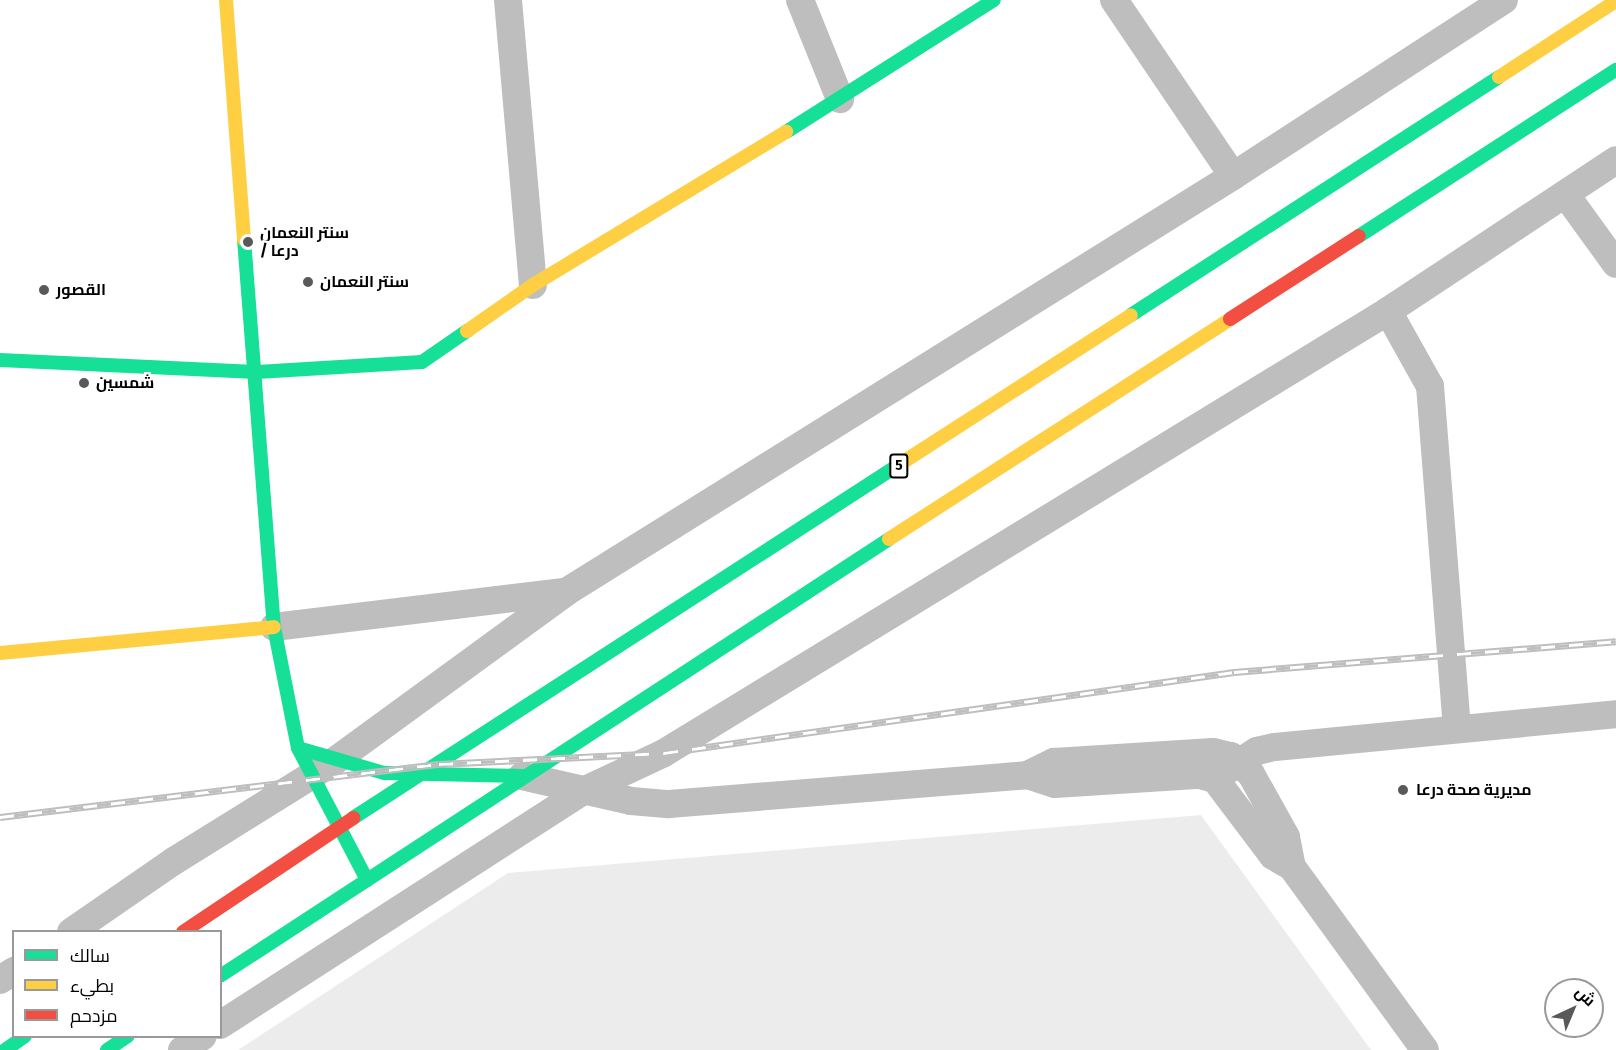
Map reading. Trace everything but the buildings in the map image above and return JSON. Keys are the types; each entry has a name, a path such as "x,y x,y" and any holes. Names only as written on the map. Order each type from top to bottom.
{"main road":[{"path":"226,0 257,372 274,627 298,748 368,880"},
{"path":"0,360 257,372 422,362 533,285 840,99 994,0"},
{"name":"5","path":"186,930 338,827 1616,1"},
{"path":"222,975 522,776 1616,70"},
{"path":"0,653 274,627"},
{"path":"298,748 384,773 522,776"},
{"path":"5,1050 22,1038"},
{"path":"107,1050 125,1038"}],"street":[{"path":"508,0 533,285"},
{"path":"800,0 840,99"},
{"path":"1114,0 1233,176"},
{"path":"74,930 174,861 336,760 566,592 1233,176 1504,0"},
{"path":"222,1024 583,791 664,753 1388,311 1616,160"},
{"path":"1566,195 1616,264"},
{"path":"1388,311 1430,386 1457,729"},
{"path":"274,627 566,592"},
{"path":"1215,779 1239,761 1275,747 1616,714"},
{"path":"522,776 583,791 669,804 1027,775 1054,762 1204,752 1222,753 1239,761 1251,774 1286,837 1292,867"},
{"path":"1027,775 1055,784 1200,775 1215,779 1274,856 1292,867 1425,1050"},
{"path":"182,1050 200,1038"}],"shaded area":[{"path":"1201,815 1371,1050 238,1050 508,873"}],"railway":[{"path":"0,817 439,764 664,753 1234,672 1616,641"}],"traffic: fast":[{"path":"786,132 994,0"},
{"path":"1359,236 1616,70"},
{"path":"1131,315 1499,77"},
{"path":"244,239 274,627 298,748 367,880"},
{"path":"0,360 257,372 422,362 467,331"},
{"path":"353,818 897,466"},
{"path":"222,975 889,539"},
{"path":"298,748 384,773 522,776"},
{"path":"5,1050 22,1038"},
{"path":"107,1050 125,1038"}],"traffic: slow":[{"path":"226,0 244,239"},
{"path":"1499,77 1616,1"},
{"path":"467,331 533,285 786,132"},
{"path":"897,466 1131,315"},
{"path":"889,539 1230,319"},
{"path":"0,653 274,627"}],"traffic: jam":[{"path":"1230,319 1359,236"},
{"path":"186,930 353,818"}],"place":[{"name":"سنتر النعمان / درعا","path":"248,242"},
{"name":"سنتر النعمان","path":"308,282"},
{"name":"القصور","path":"44,290"},
{"name":"شمسين","path":"84,383"},
{"name":"مديرية صحة درعا","path":"1403,790"}]}
